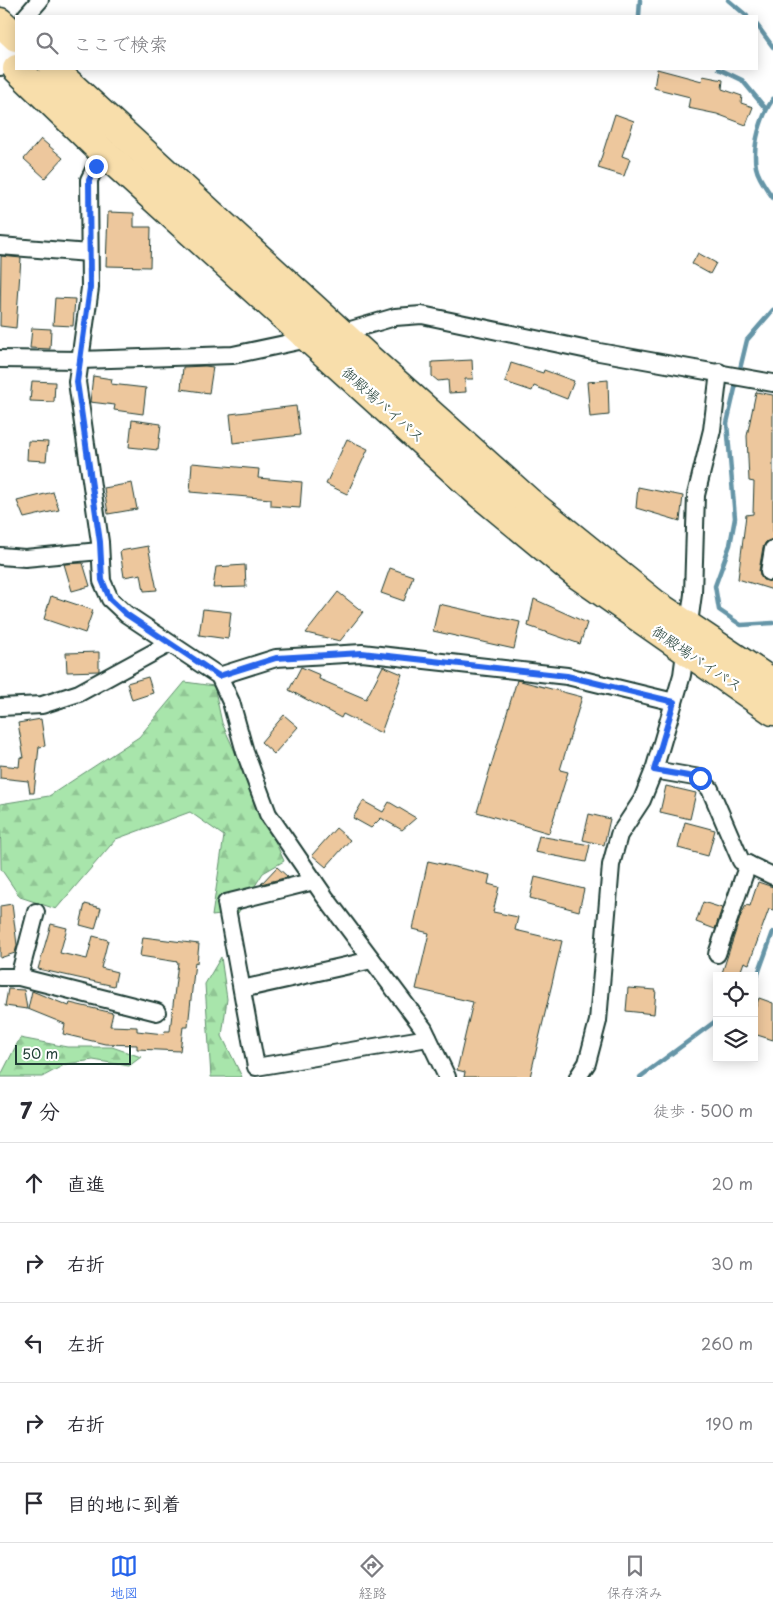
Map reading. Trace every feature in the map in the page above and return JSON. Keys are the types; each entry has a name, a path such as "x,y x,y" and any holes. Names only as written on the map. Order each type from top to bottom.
{"highway":[{"name":"御殿場バイパス","path":"32,70 103,152 480,494 578,575 687,640 773,683"},
{"name":"御殿場バイパス","path":"54,70 529,502 655,604 687,640 773,711"}],"street":[{"path":"30,15 40,0"},
{"path":"103,152 89,180 90,288 77,382 100,552 102,580 110,599 169,644 219,676 231,702 245,752 268,814 314,881 428,1038 447,1077"},
{"path":"0,246 90,253"},
{"path":"0,359 80,360 233,355 341,333 395,317 422,316 588,350 773,383"},
{"path":"578,1077 587,1063 598,1021 611,865 619,835 642,800 654,770 674,702 687,640 693,594 696,495 712,430 719,372"},
{"path":"769,572 773,549"},
{"path":"0,556 25,558 100,552"},
{"path":"0,707 42,705 79,693 169,644"},
{"path":"219,676 276,658 362,653 567,676 674,702"},
{"path":"654,770 700,778 710,788 741,861 773,876"},
{"path":"717,954 748,864"},
{"path":"314,881 226,903 256,1067 428,1038"},
{"path":"19,977 36,912"},
{"path":"242,989 372,960"},
{"path":"0,977 19,977 157,1012"}],"green space":[{"path":"185,682 214,686 222,723 284,861 263,873 238,913 212,916 224,836 190,812 116,839 56,909 20,897 1,869 0,804 49,796 139,737"},
{"path":"221,957 227,999 222,1036 242,1077 211,1077 205,984"},
{"path":"20,1038 67,1047 112,1047 141,1057 129,1066 93,1060 66,1064 42,1077 0,1077"}],"building":[{"path":"657,70 702,81 703,76 723,80 722,89 742,96 741,103 753,107 746,125 717,114 688,108 690,97 654,88"},
{"path":"615,114 634,121 622,156 630,159 624,176 598,168"},
{"path":"41,139 63,158 45,178 24,159"},
{"path":"108,212 134,213 134,227 151,227 150,267 106,266"},
{"path":"698,253 716,263 710,274 692,264"},
{"path":"1,256 21,258 16,328 0,326"},
{"path":"55,298 75,299 73,326 53,325"},
{"path":"32,328 51,329 50,349 30,348"},
{"path":"472,360 473,379 465,379 466,392 449,393 448,380 438,381 432,376 432,362"},
{"path":"511,363 543,373 544,370 574,381 567,399 534,386 532,391 505,382"},
{"path":"183,367 213,367 209,393 181,389"},
{"path":"93,376 112,379 111,384 146,388 143,414 114,410 115,405 90,402"},
{"path":"608,380 609,415 590,417 587,382"},
{"path":"32,381 55,382 54,402 30,401"},
{"path":"756,392 773,395 773,539 766,542 763,547 759,571 763,580 773,581 773,590 738,579 746,515 753,514 754,482 749,481 747,436"},
{"path":"296,406 300,435 233,443 230,414"},
{"path":"132,420 161,424 158,450 129,447"},
{"path":"347,439 368,449 347,494 326,484"},
{"path":"28,441 48,442 46,461 27,460"},
{"path":"192,463 259,469 258,478 302,482 300,508 271,506 271,499 190,492"},
{"path":"132,483 137,509 108,514 104,488"},
{"path":"638,487 683,496 680,521 636,508"},
{"path":"53,492 59,510 24,518 17,501"},
{"path":"148,546 157,590 144,591 141,574 124,577 120,551"},
{"path":"83,563 90,586 72,591 64,564"},
{"path":"245,565 246,587 213,588 216,567"},
{"path":"390,568 413,576 404,601 381,593"},
{"path":"338,592 363,612 340,641 306,633"},
{"path":"51,596 93,610 85,633 44,619"},
{"path":"534,599 587,623 580,644 528,626"},
{"path":"439,604 520,622 514,649 433,631"},
{"path":"203,609 231,612 228,639 199,635"},
{"path":"99,652 99,671 67,672 66,653"},
{"path":"383,666 402,674 381,733 343,714 341,718 289,690 301,667 320,675 319,679 366,699"},
{"path":"148,677 153,693 132,700 127,683"},
{"path":"517,680 582,697 560,770 568,772 549,833 477,812"},
{"path":"284,715 298,727 274,754 261,742"},
{"path":"41,719 45,746 39,747 34,793 30,793 28,781 0,778 0,765 19,767 20,757 24,758 18,723"},
{"path":"666,786 696,793 690,819 660,812"},
{"path":"363,801 383,812 389,802 416,818 402,830 381,818 371,828 353,818"},
{"path":"589,814 610,819 604,845 583,840"},
{"path":"685,822 715,830 708,856 678,848"},
{"path":"336,828 350,840 326,867 312,855"},
{"path":"539,836 590,845 586,862 535,852"},
{"path":"428,861 490,875 488,884 499,887 493,912 518,917 515,930 562,941 530,1077 464,1077 465,1072 457,1070 473,1002 416,989 429,933 413,929"},
{"path":"277,867 288,877 261,884"},
{"path":"535,877 584,889 579,911 530,898"},
{"path":"758,882 773,887 773,910 769,909 749,964 744,962 740,972 722,972 741,915 746,905 750,906"},
{"path":"703,902 722,908 715,929 696,922"},
{"path":"12,904 17,945 15,953 0,958 0,906"},
{"path":"85,904 101,908 95,929 80,925"},
{"path":"51,924 67,928 60,953 87,959 93,936 108,940 101,968 117,972 114,986 38,969"},
{"path":"143,937 199,944 197,963 195,962 188,1027 183,1027 180,1051 137,1049 137,1045 105,1044 63,1034 65,1024 28,1009 32,991 69,1006 70,1003 113,1013 110,1026 137,1027 137,1031 164,1034 165,1031 170,1031 178,962 140,956"},
{"path":"628,988 656,990 654,1014 626,1011"},
{"path":"8,989 24,990 27,1009 5,1006"},
{"path":"759,998 773,1003 773,1040 758,1035"}],"waterway":[{"path":"639,15 640,0"},
{"path":"728,0 746,15"},
{"path":"758,26 773,47"},
{"path":"721,70 742,80 766,109"},
{"path":"773,99 765,114 755,150 756,167 763,183 773,198"},
{"path":"739,373 747,340 773,310"},
{"path":"737,380 727,423 735,518 730,545 715,586 719,610 741,625 773,623"},
{"path":"758,974 773,932"},
{"path":"640,1077 713,1023"}],"route":[{"path":"96,166 89,180 90,288 77,382 100,542 102,580 110,599 126,614 219,676 276,658 362,653 567,676 674,702 654,770 700,778"}]}
